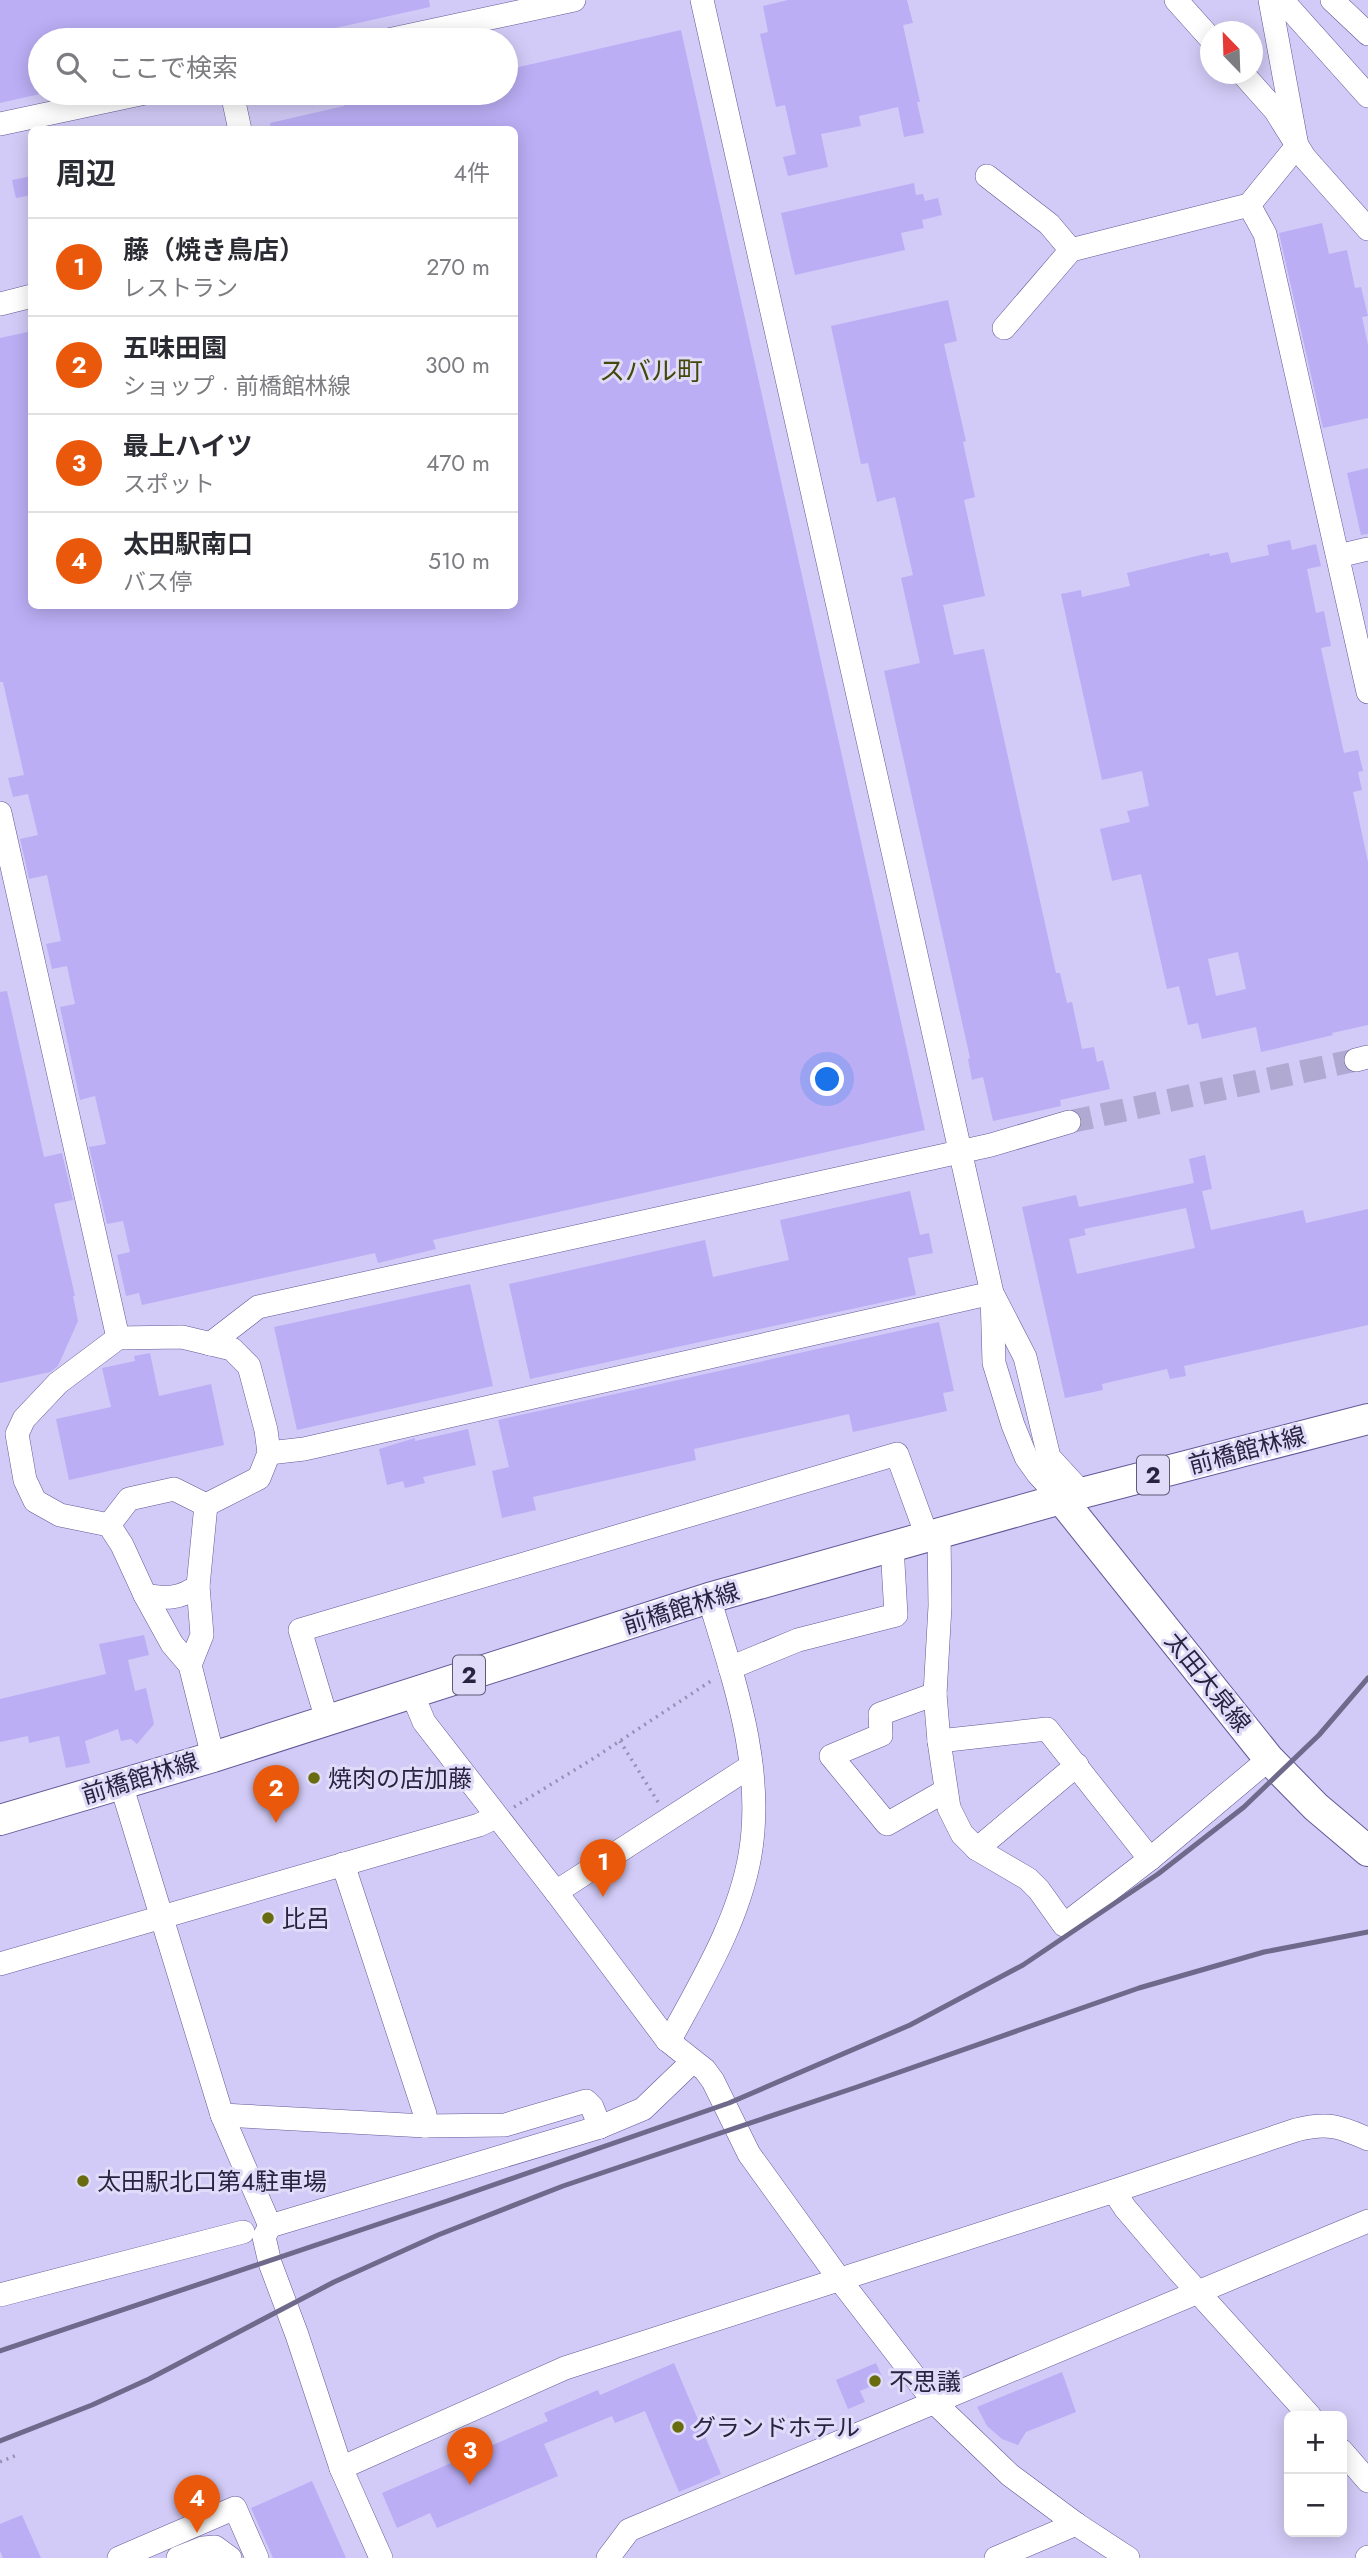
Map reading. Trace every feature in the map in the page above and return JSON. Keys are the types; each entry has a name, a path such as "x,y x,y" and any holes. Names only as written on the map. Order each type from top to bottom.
{"main road":[{"name":"前橋館林線","path":"0,1820 213,1756 709,1598 1072,1497 1368,1419"},
{"name":"太田大泉線","path":"1072,1497 1269,1759 1316,1807 1368,1852"},
{"name":"太田大泉線","path":"1072,1497 1329,1796 1368,1826"}],"street":[{"path":"444,28 574,0"},
{"path":"702,0 992,1293 994,1363 1026,1457 1038,1475 1072,1497"},
{"path":"1176,0 1200,27"},
{"path":"1004,328 1071,250 1250,205 1297,146 1270,0"},
{"path":"1282,0 1368,96"},
{"path":"1332,0 1368,34"},
{"path":"1252,84 1275,110 1305,158 1368,229"},
{"path":"0,124 89,105"},
{"path":"235,105 239,126"},
{"path":"987,176 1049,225 1071,250"},
{"path":"1250,205 1265,234 1368,692"},
{"path":"0,303 28,297"},
{"path":"1338,556 1368,549"},
{"path":"0,813 118,1338"},
{"path":"210,1344 258,1307 991,1145 1069,1122"},
{"path":"269,1453 317,1446 992,1293"},
{"path":"992,1293 1025,1357 1049,1457 1072,1497"},
{"path":"206,1505 259,1478 269,1453 266,1430 249,1366 233,1349 182,1337 118,1338 58,1383 24,1419 17,1434 25,1479 35,1501 60,1515 109,1525 122,1545 172,1644 190,1665 213,1756"},
{"path":"327,1720 300,1630 897,1454 933,1535 940,1606 935,1683 939,1741 945,1791 956,1824 987,1855 1028,1879 1064,1925 1150,1859 1269,1759"},
{"path":"109,1525 130,1499 174,1489 206,1505"},
{"path":"190,1665 202,1635 198,1586 206,1505"},
{"path":"730,1668 797,1640 896,1615 892,1546"},
{"path":"145,1595 165,1599 186,1595 198,1586"},
{"path":"667,2040 672,2036 708,1970 738,1899 750,1855 754,1804 743,1712 709,1598"},
{"path":"935,1683 880,1714 881,1735 831,1756 887,1824 945,1791"},
{"path":"412,1693 424,1722 667,2040 705,2070 749,2154 840,2280 935,2403 1010,2476 1128,2558"},
{"path":"939,1741 1046,1729 1150,1859"},
{"path":"987,1855 1077,1765"},
{"path":"556,1892 751,1766"},
{"path":"121,1784 222,2115 270,2226"},
{"path":"0,1964 479,1825 496,1817"},
{"path":"343,1864 425,2114 425,2126"},
{"path":"381,2558 341,2468 270,2263 264,2237 270,2226 600,2127 643,2109 693,2061"},
{"path":"222,2115 425,2126 505,2125 586,2101 592,2107 600,2127"},
{"path":"341,2468 565,2368 1296,2130 1318,2124 1335,2126 1368,2139"},
{"path":"1114,2191 1125,2208 1306,2411"},
{"path":"607,2558 629,2530 1368,2221"},
{"path":"0,2295 243,2232"},
{"path":"1347,2457 1368,2481"},
{"path":"119,2558 235,2508 257,2558"},
{"path":"996,2558 1076,2524"},
{"path":"178,2558 203,2548 215,2547 230,2558"}],"path":[{"path":"496,1817 620,1741 730,1668"},
{"path":"620,1741 668,1818"},
{"path":"0,2462 19,2454"}],"building":[{"path":"0,0 429,0 430,7 335,28 28,28 28,97 0,103"},
{"path":"788,0 907,0 913,23 903,25 924,133 904,137 898,107 859,116 861,126 821,134 828,167 788,176 783,157 796,154 785,105 776,107 760,34 768,32 763,6"},
{"path":"681,30 925,1130 433,1240 436,1249 378,1263 375,1253 142,1305 139,1293 126,1296 117,1255 130,1252 123,1221 107,1224 89,1147 106,1144 95,1096 80,1100 60,1007 75,1004 67,966 52,969 46,944 61,941 47,875 29,879 20,839 38,835 28,794 13,797 8,778 24,775 3,682 0,682 0,338 28,332 28,609 518,609 518,126 270,126 270,123 344,105 518,105 518,67"},
{"path":"28,177 28,196 16,198 12,180"},
{"path":"914,183 916,195 923,194 925,201 938,198 942,215 922,220 924,228 901,233 905,250 795,275 781,213"},
{"path":"1322,223 1329,254 1347,250 1355,288 1361,287 1368,316 1362,317 1368,345 1368,418 1323,428 1279,233"},
{"path":"948,300 957,341 944,344 966,441 963,442 975,497 964,500 985,596 943,605 954,655 984,649 1056,973 1060,973 1067,1003 1072,1002 1082,1049 1094,1047 1097,1062 1103,1060 1110,1089 1060,1100 1061,1106 993,1121 983,1077 972,1080 970,1058 884,671 920,663 901,578 913,575 895,497 877,502 868,463 861,464 831,326"},
{"path":"1368,468 1368,534 1361,535 1347,473"},
{"path":"1290,540 1292,550 1316,544 1321,566 1307,569 1316,613 1324,611 1331,646 1321,648 1344,753 1358,750 1363,771 1358,772 1362,790 1353,792 1368,862 1368,1025 1261,1052 1256,1027 1202,1039 1198,1023 1188,1025 1179,986 1167,989 1141,874 1112,881 1100,829 1130,822 1127,811 1149,806 1142,771 1102,780 1061,594 1081,590 1082,597 1130,586 1127,573 1209,553 1210,556 1228,552 1231,563 1269,555 1267,545","holes":["1238,952 1246,989 1216,996 1208,959"]},
{"path":"7,991 44,1157 62,1153 73,1200 54,1204 78,1321 58,1366 50,1372 0,1383 0,992"},
{"path":"1205,1155 1212,1189 1202,1191 1211,1230 1303,1210 1306,1223 1368,1209 1368,1325 1184,1366 1186,1376 1170,1379 1167,1369 1102,1384 1103,1390 1065,1398 1022,1207 1076,1195 1079,1207 1194,1183 1189,1159","holes":["1186,1208 1195,1248 1077,1274 1069,1239 1086,1235 1084,1229"]},
{"path":"910,1191 920,1235 929,1233 933,1253 908,1258 916,1295 530,1379 509,1284 705,1240 713,1277 789,1260 780,1220"},
{"path":"470,1284 493,1386 297,1430 274,1327"},
{"path":"939,1322 954,1391 943,1393 947,1411 853,1432 849,1414 694,1449 696,1460 533,1497 536,1510 502,1518 492,1471 509,1467 498,1420"},
{"path":"150,1353 159,1396 211,1384 224,1445 69,1480 56,1419 111,1407 102,1368 135,1361 134,1356"},
{"path":"468,1429 476,1465 423,1477 425,1483 405,1488 403,1481 387,1485 379,1449 415,1438 415,1441"},
{"path":"144,1635 149,1655 128,1660 135,1691 146,1688 154,1724 137,1744 131,1739 121,1741 118,1729 85,1741 90,1763 66,1768 59,1736 29,1743 28,1736 0,1742 0,1699 106,1674 99,1644"},
{"path":"674,2363 721,2474 679,2492 645,2411 615,2423 612,2416 544,2444 558,2476 437,2528 430,2513 397,2528 382,2493 548,2421 544,2413 598,2390 600,2395"},
{"path":"876,2363 884,2381 860,2391 865,2402 848,2409 836,2380"},
{"path":"1062,2372 1076,2412 1026,2432 1018,2445 1002,2439 987,2426 977,2407"},
{"path":"312,2481 346,2558 273,2558 251,2508"},
{"path":"22,2515 41,2558 3,2558 0,2551 0,2524"}],"tunnel":[{"path":"1069,1122 1356,1060"}],"railway":[{"path":"0,2351 729,2103 910,2025 1023,1965 1158,1874 1244,1807 1319,1735 1368,1678"},
{"path":"0,2441 92,2405 149,2379 334,2282 438,2235 563,2186 1139,1988 1264,1952 1368,1932"}],"place":[{"name":"焼肉の店加藤","path":"314,1778"},
{"name":"五味田園","path":"276,1823"},
{"name":"藤（焼き鳥店）","path":"603,1897"},
{"name":"比呂","path":"268,1918"},
{"name":"太田駅北口第４駐車場","path":"83,2181"},
{"name":"不思議","path":"875,2381"},
{"name":"グランドホテル","path":"678,2427"},
{"name":"最上ハイツ","path":"470,2485"},
{"name":"太田駅南口","path":"197,2533"}],"district":[{"name":"スバル町","path":"651,371"}]}
